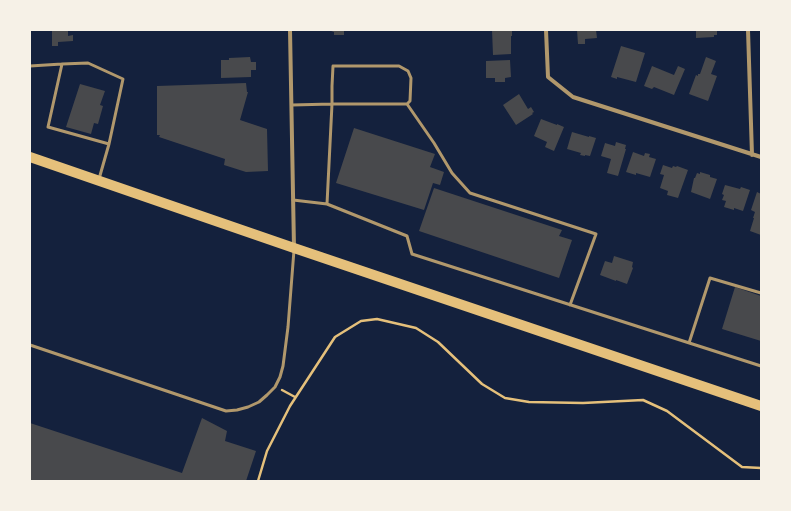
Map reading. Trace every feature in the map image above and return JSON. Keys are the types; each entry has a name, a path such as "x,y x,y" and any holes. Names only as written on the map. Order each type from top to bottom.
{"main road":[{"path":"30,157 761,406"}],"street":[{"path":"290,30 294,248"},
{"path":"546,30 548,77 573,97 761,157"},
{"path":"748,30 752,155"}],"lane":[{"path":"30,66 88,63 123,79 109,144 98,181"},
{"path":"62,64 48,127 109,144"},
{"path":"327,204 333,66 399,66 408,71 411,78 410,101 407,104"},
{"path":"292,105 407,104"},
{"path":"407,104 434,143 452,173 470,193 596,234 570,305"},
{"path":"293,200 327,204 407,236 412,254 761,366"},
{"path":"30,345 226,411 243,409 258,402 267,395 275,387 280,377 288,328 294,248"},
{"path":"689,343 710,278 761,293"}],"path":[{"path":"257,481 267,451 290,406 335,337 361,321 377,320 416,328 438,342 482,384 505,398 529,402 583,403 643,400 667,411 742,466 761,468"},
{"path":"275,387 295,397"}],"building":[{"path":"52,30 68,30 68,36 73,35 73,41 58,42 58,46 52,46"},
{"path":"331,30 344,30 344,35 334,35 334,32"},
{"path":"492,30 512,30 511,54 493,55"},
{"path":"577,30 596,30 597,38 585,39 585,44 578,44"},
{"path":"696,30 717,30 717,35 714,35 714,37 696,38"},
{"path":"621,46 645,53 636,82 611,77"},
{"path":"250,57 251,62 256,62 256,70 251,70 251,77 221,78 221,60"},
{"path":"706,57 716,61 711,74 717,76 708,101 689,94 696,75 698,76 698,74 700,74"},
{"path":"510,60 511,77 505,78 505,82 495,82 495,78 486,78 486,61"},
{"path":"652,66 674,75 678,66 685,69 674,95 654,87 652,89 644,86"},
{"path":"246,83 248,92 240,120 267,129 268,171 246,172 224,165 225,159 159,137 160,135 157,135 157,86"},
{"path":"80,84 105,91 100,105 103,106 98,124 94,123 91,134 66,127"},
{"path":"519,94 528,109 531,107 534,112 516,125 503,105"},
{"path":"541,119 564,127 554,151 545,147 547,142 534,136"},
{"path":"354,128 435,154 430,167 444,172 440,185 433,183 424,210 336,183"},
{"path":"572,132 596,138 590,156 580,155 581,153 567,149"},
{"path":"616,142 626,145 618,176 607,173 611,159 601,156 605,143 615,146"},
{"path":"633,152 644,156 645,153 650,154 649,157 656,159 650,177 626,172"},
{"path":"663,165 672,168 673,166 677,166 688,170 678,198 667,195 668,191 660,188 664,175 660,174"},
{"path":"700,172 717,179 710,199 691,192 694,178 697,173 700,174"},
{"path":"725,185 750,190 743,211 724,207 726,201 722,200 724,195 722,194"},
{"path":"434,188 562,230 559,236 572,240 559,278 419,231"},
{"path":"757,192 761,194 761,235 750,231 755,212 751,210"},
{"path":"614,256 633,262 633,268 627,284 600,275 605,261 612,263"},
{"path":"735,287 761,296 761,341 722,329"},
{"path":"202,418 227,431 225,441 256,451 246,481 30,481 30,423 182,473"}]}
